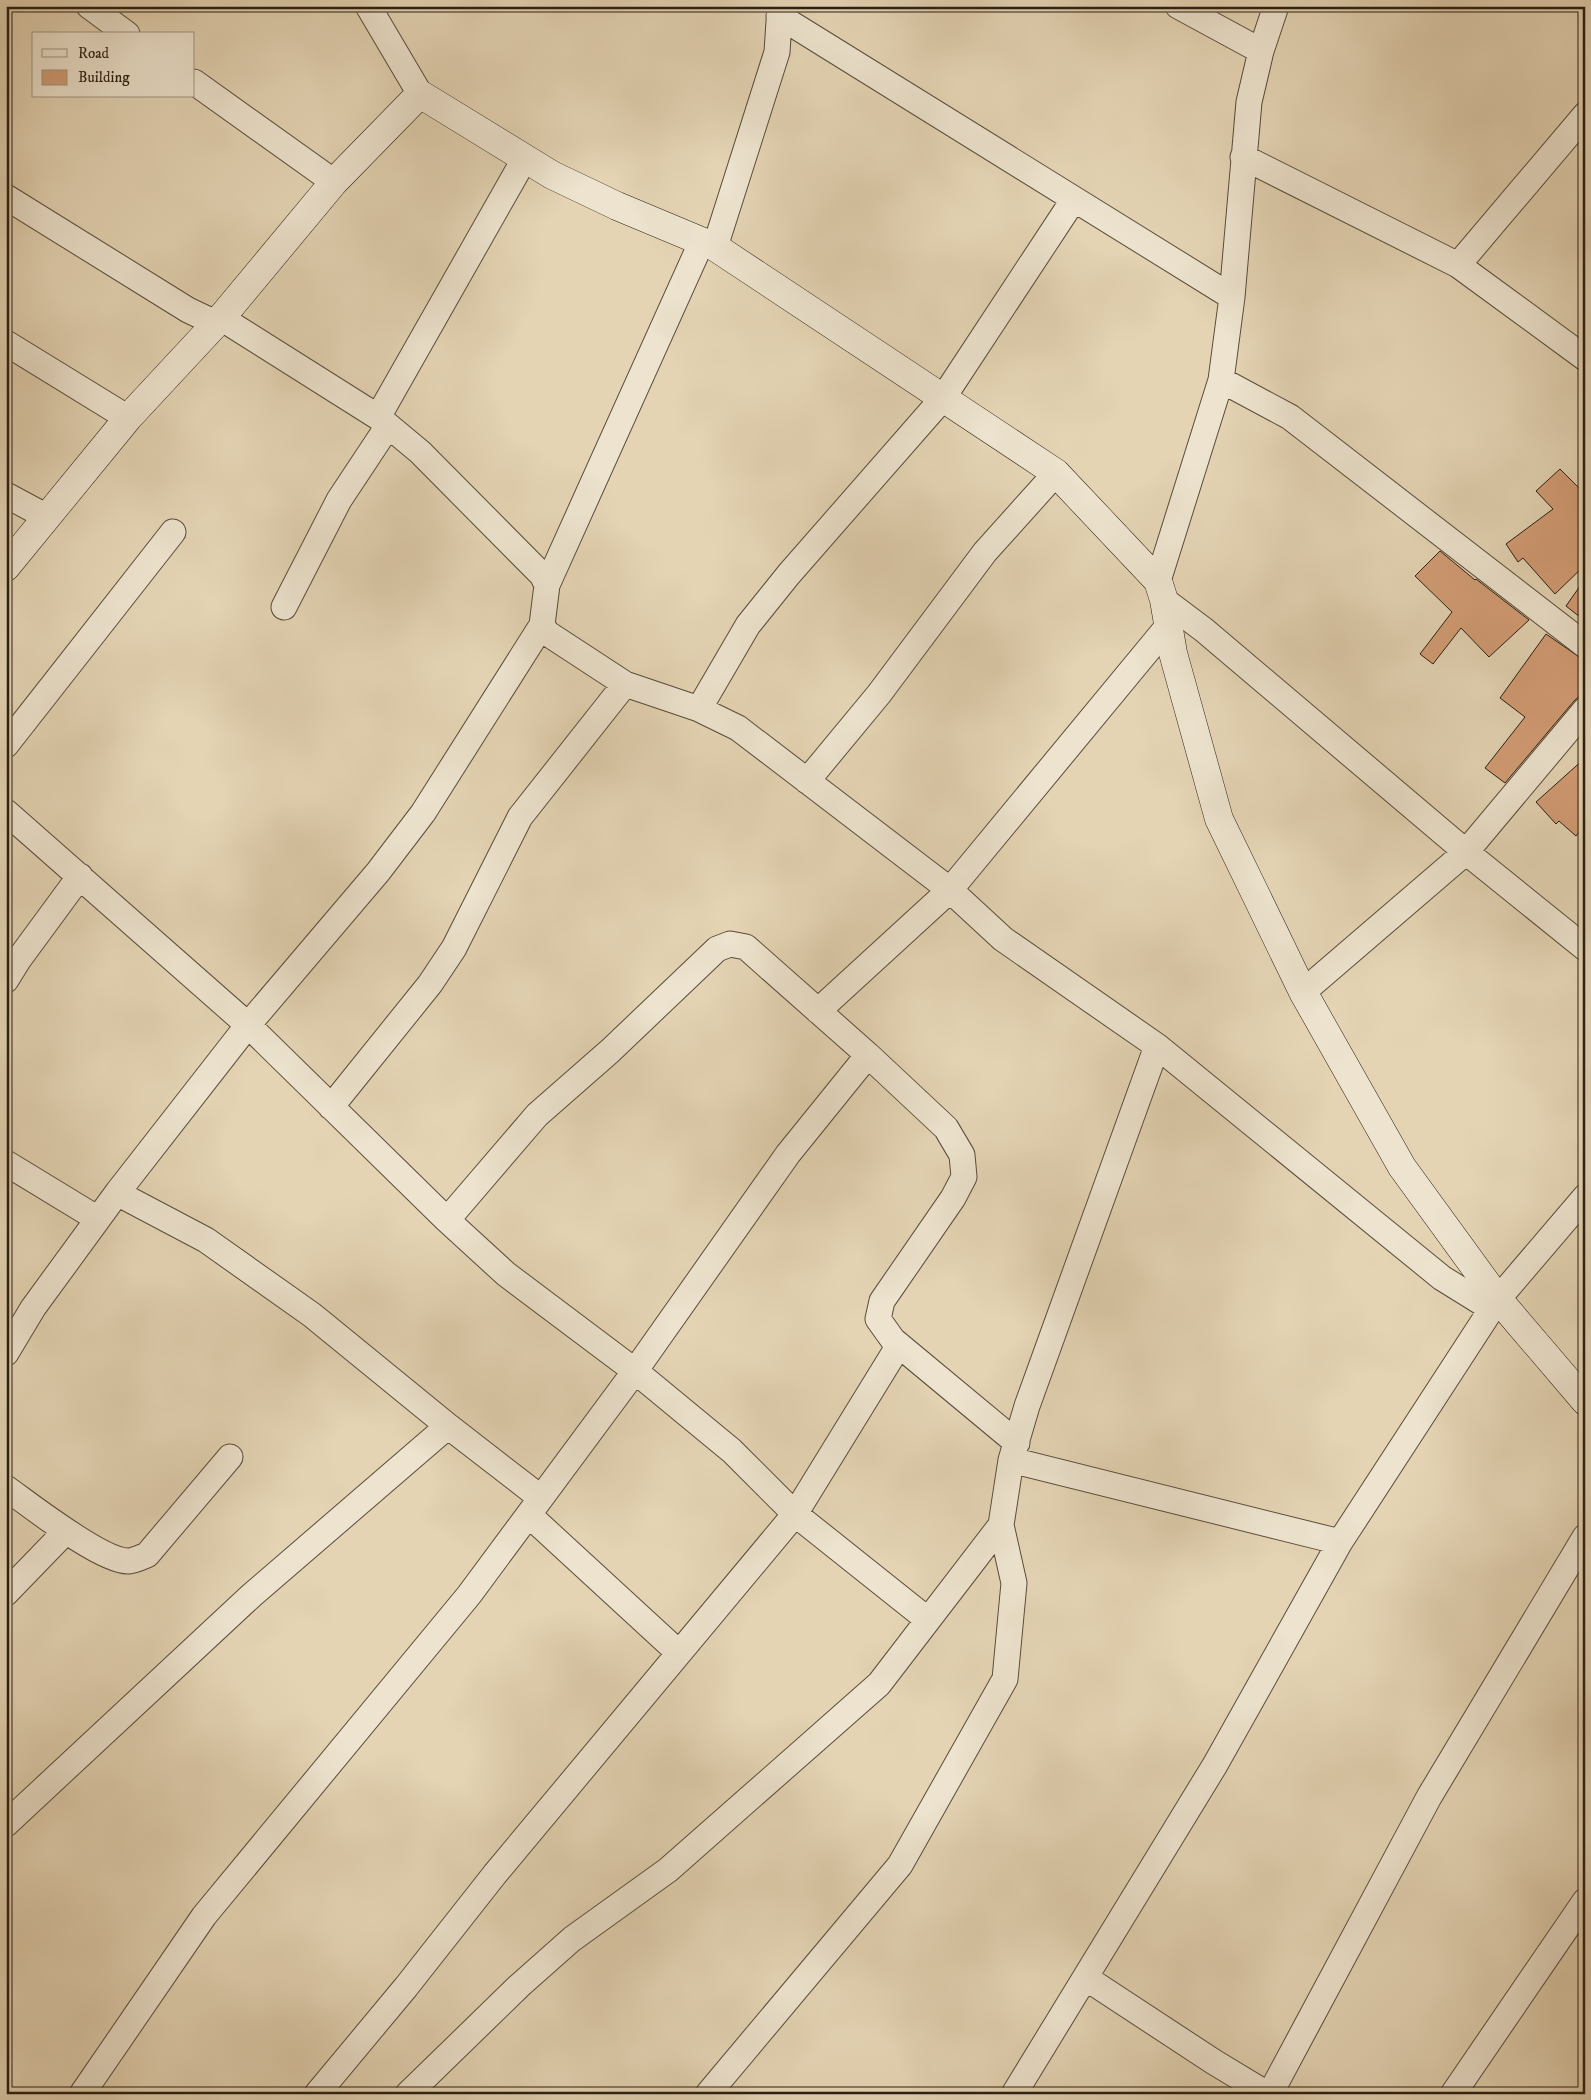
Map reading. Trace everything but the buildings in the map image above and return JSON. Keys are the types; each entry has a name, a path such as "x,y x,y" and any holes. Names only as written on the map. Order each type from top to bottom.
{"street":[{"path":"89,6 124,32"},
{"path":"368,6 420,94 552,175 708,244 1056,473 1161,590 1204,630 1466,852 1585,948"},
{"path":"1178,6 1261,51"},
{"path":"1276,6 1261,51 1250,102 1243,157 1232,297 1221,380 1161,590 1173,653 1219,819 1303,992 1402,1167 1495,1304 1585,1401"},
{"path":"6,1353 33,1308 117,1193 248,1025 378,872 423,813 542,625 547,585 708,244 777,52 780,11 1074,199 1232,297"},
{"path":"195,83 334,182"},
{"path":"6,567 128,418 221,318 334,182 420,94"},
{"path":"1458,265 1583,120"},
{"path":"1243,157 1458,265 1585,358"},
{"path":"284,607 339,500 525,158"},
{"path":"6,197 188,310 209,320 221,318 383,422 420,452 480,511 542,575 547,585"},
{"path":"699,710 748,625 789,574 943,398 1074,199"},
{"path":"6,343 128,418"},
{"path":"1221,380 1290,417 1585,645"},
{"path":"807,781 879,694 985,552 1056,473"},
{"path":"6,495 47,517"},
{"path":"6,745 172,532"},
{"path":"542,625 547,633 625,684 699,710 738,728 950,890 1003,939 1157,1046 1442,1278 1495,1304"},
{"path":"818,1011 950,890 1168,626"},
{"path":"331,1107 430,984 454,948 520,818 625,684"},
{"path":"1303,992 1466,852 1585,710"},
{"path":"6,812 248,1025 447,1220 506,1274 635,1371 732,1451 795,1514 928,1620"},
{"path":"6,980 19,959 80,876"},
{"path":"447,1220 537,1116 610,1051 717,949 730,944 746,947 868,1055 946,1128 962,1155 964,1177 952,1198 882,1301 878,1318 893,1340 1014,1452 1340,1542"},
{"path":"708,2094 900,1865 1005,1679 1014,1583 1001,1525 1014,1452 1031,1397 1157,1046"},
{"path":"82,2094 204,1916 470,1595 635,1371 788,1154 868,1055"},
{"path":"6,1163 98,1219"},
{"path":"117,1193 206,1240 312,1315 448,1426 535,1506 678,1653"},
{"path":"1014,2094 1215,1766 1340,1542 1495,1304 1585,1197"},
{"path":"317,2094 678,1653 795,1514 899,1345"},
{"path":"6,1824 252,1595 448,1426"},
{"path":"6,1488 66,1532 113,1557 129,1561 147,1555 230,1457"},
{"path":"408,2094 519,1986 566,1945 668,1870 879,1684 1001,1525"},
{"path":"6,1593 66,1532"},
{"path":"1086,1978 1214,2062 1268,2094 1429,1797 1585,1537"},
{"path":"1453,2094 1585,1901"}]}
